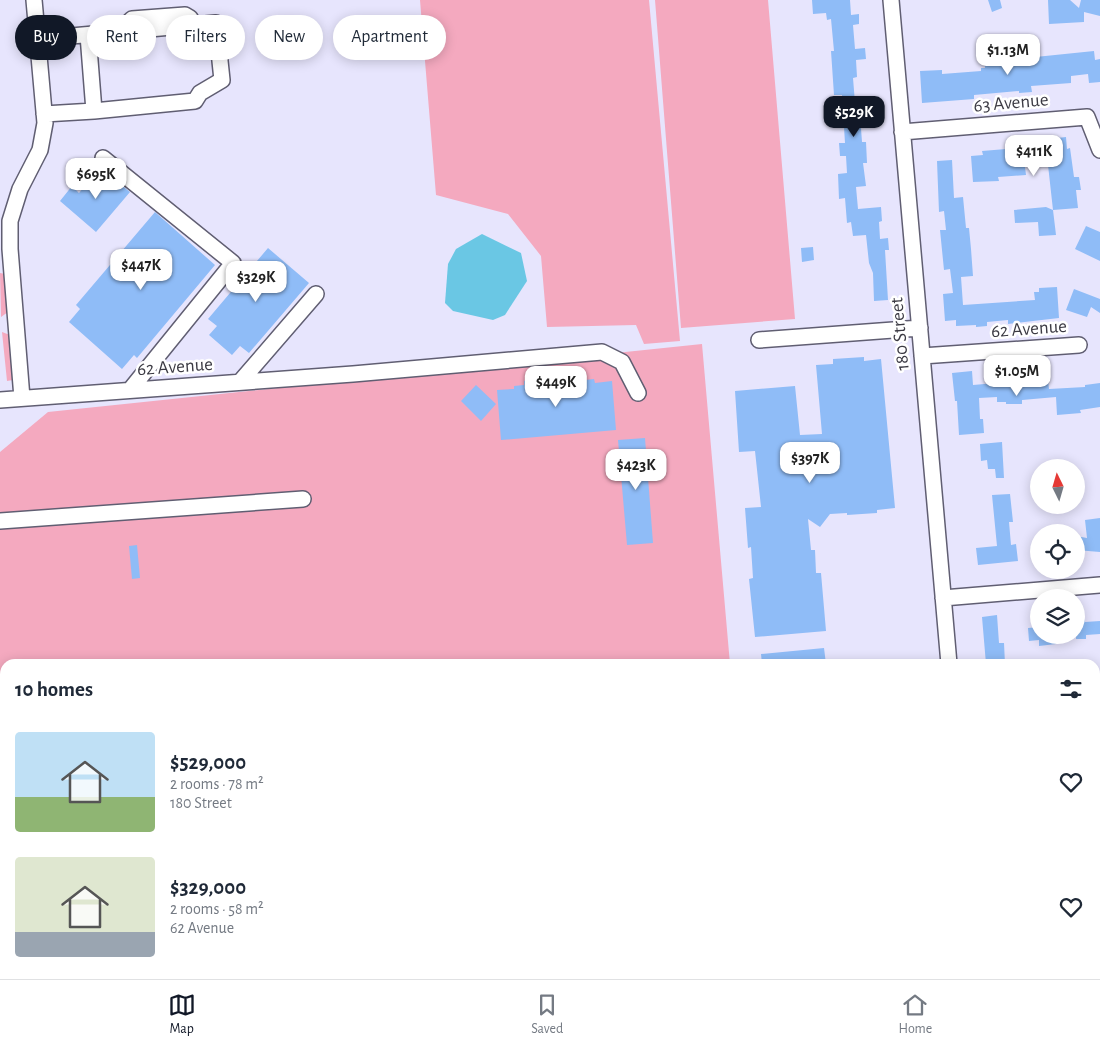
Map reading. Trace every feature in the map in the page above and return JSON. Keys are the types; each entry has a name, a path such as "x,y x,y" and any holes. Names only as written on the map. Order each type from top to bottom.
{"street":[{"path":"34,0 36,15"},
{"name":"180 Street","path":"891,0 949,659"},
{"path":"44,114 195,101 200,93 222,80 216,23 156,28"},
{"path":"22,398 5,249 14,203 40,150 44,114 40,60"},
{"path":"90,60 94,111"},
{"name":"63 Avenue","path":"902,132 1087,116 1100,150"},
{"path":"103,158 233,263 130,390"},
{"path":"240,382 316,294"},
{"path":"759,340 920,328"},
{"name":"62 Avenue","path":"922,356 1079,345"},
{"name":"62 Avenue","path":"0,400 352,374 602,352 622,362 638,394"},
{"path":"0,521 303,499"},
{"path":"944,598 1100,585"}],"shaded area":[{"path":"420,0 649,0 680,341 644,344 636,325 547,327 541,256 508,214 436,195 425,60 446,60 446,15 421,15"},
{"path":"655,0 768,0 795,319 681,328"},
{"path":"0,273 5,274 8,312 1,317"},
{"path":"2,332 10,335 13,380 7,381"},
{"path":"702,344 730,659 0,659 0,452 48,412"}],"water":[{"path":"482,234 521,253 527,281 505,315 493,320 453,311 445,303 448,264 456,249"}],"building":[{"path":"812,0 850,0 851,15 859,14 859,24 853,25 855,49 865,48 866,59 856,60 857,77 853,78 855,103 859,102 862,142 866,142 867,163 863,163 866,186 856,187 858,209 881,207 882,221 879,222 880,239 888,238 889,250 885,250 888,300 874,301 873,273 869,263 866,235 853,236 851,222 847,223 845,198 839,199 838,174 847,173 846,156 840,156 839,143 845,143 842,95 834,95 831,51 834,51 831,19 827,20 826,13 813,14"},
{"path":"988,0 1000,0 1002,8 992,12"},
{"path":"1048,0 1070,0 1079,8 1081,0 1100,0 1100,16 1084,12 1084,22 1049,24"},
{"path":"1004,48 1005,60 1094,51 1095,60 1100,59 1100,82 1089,83 1088,74 1071,76 1071,83 1031,86 1032,92 1019,93 1019,91 974,95 974,99 922,103 920,71 942,70 942,74 981,71 981,68 985,68 984,50"},
{"path":"1066,137 1067,149 1070,148 1074,177 1079,177 1081,190 1076,190 1078,208 1053,210 1048,165 1025,167 1026,175 998,177 999,181 973,182 971,156 983,155 982,151 1041,146 1040,140"},
{"path":"952,160 954,198 963,197 966,228 969,228 971,249 973,276 961,277 963,305 1035,300 1034,292 1039,292 1039,288 1057,287 1059,318 1008,324 1008,320 987,322 987,326 976,327 976,325 956,326 956,320 945,321 943,294 953,293 950,269 944,270 940,230 946,230 944,211 939,212 937,161"},
{"path":"100,168 130,192 96,232 60,201 72,186 79,193"},
{"path":"1046,207 1053,210 1056,235 1039,236 1038,222 1015,223 1014,210"},
{"path":"155,212 215,265 137,358 134,355 122,369 69,322 80,309 76,305"},
{"path":"1086,226 1100,232 1100,261 1075,249"},
{"path":"813,247 814,260 802,262 801,248"},
{"path":"268,248 309,283 249,353 240,346 232,355 209,335 217,326 208,319"},
{"path":"1074,289 1100,299 1100,313 1091,307 1087,317 1066,310"},
{"path":"864,357 864,361 881,359 895,508 877,510 877,513 830,514 820,527 808,519 811,550 815,550 816,573 821,573 826,631 755,637 749,579 753,578 751,547 748,548 745,508 761,507 755,451 739,452 735,391 795,386 800,435 822,434 816,365 833,364 833,359"},
{"path":"972,371 973,385 996,383 996,378 1047,372 1049,389 1085,387 1085,385 1100,383 1100,407 1080,410 1081,413 1057,415 1056,397 1022,400 1022,404 997,402 997,397 979,398 980,419 983,419 984,433 959,435 957,401 955,401 952,373"},
{"path":"574,374 574,377 584,377 585,380 594,379 595,383 612,381 616,430 501,440 497,390 514,389 514,386 524,385 524,381 534,380 533,377"},
{"path":"476,385 496,404 481,421 461,401"},
{"path":"645,438 653,543 627,545 618,440"},
{"path":"1002,442 1004,478 996,478 995,469 988,469 987,460 981,461 980,444"},
{"path":"1010,494 1013,522 1009,522 1011,545 1016,544 1018,561 978,565 976,548 997,546 992,495"},
{"path":"1100,518 1100,552 1085,551 1085,538 1087,538 1085,520"},
{"path":"137,545 140,578 132,579 129,546"},
{"path":"997,615 999,643 1004,643 1005,659 986,659 982,617"},
{"path":"1100,621 1100,634 1086,635 1086,639 1085,622"},
{"path":"1028,628 1030,628 1030,641 1029,641"},
{"path":"1039,644 1056,644 1039,646"},
{"path":"824,648 825,659 762,659 761,654"}]}
